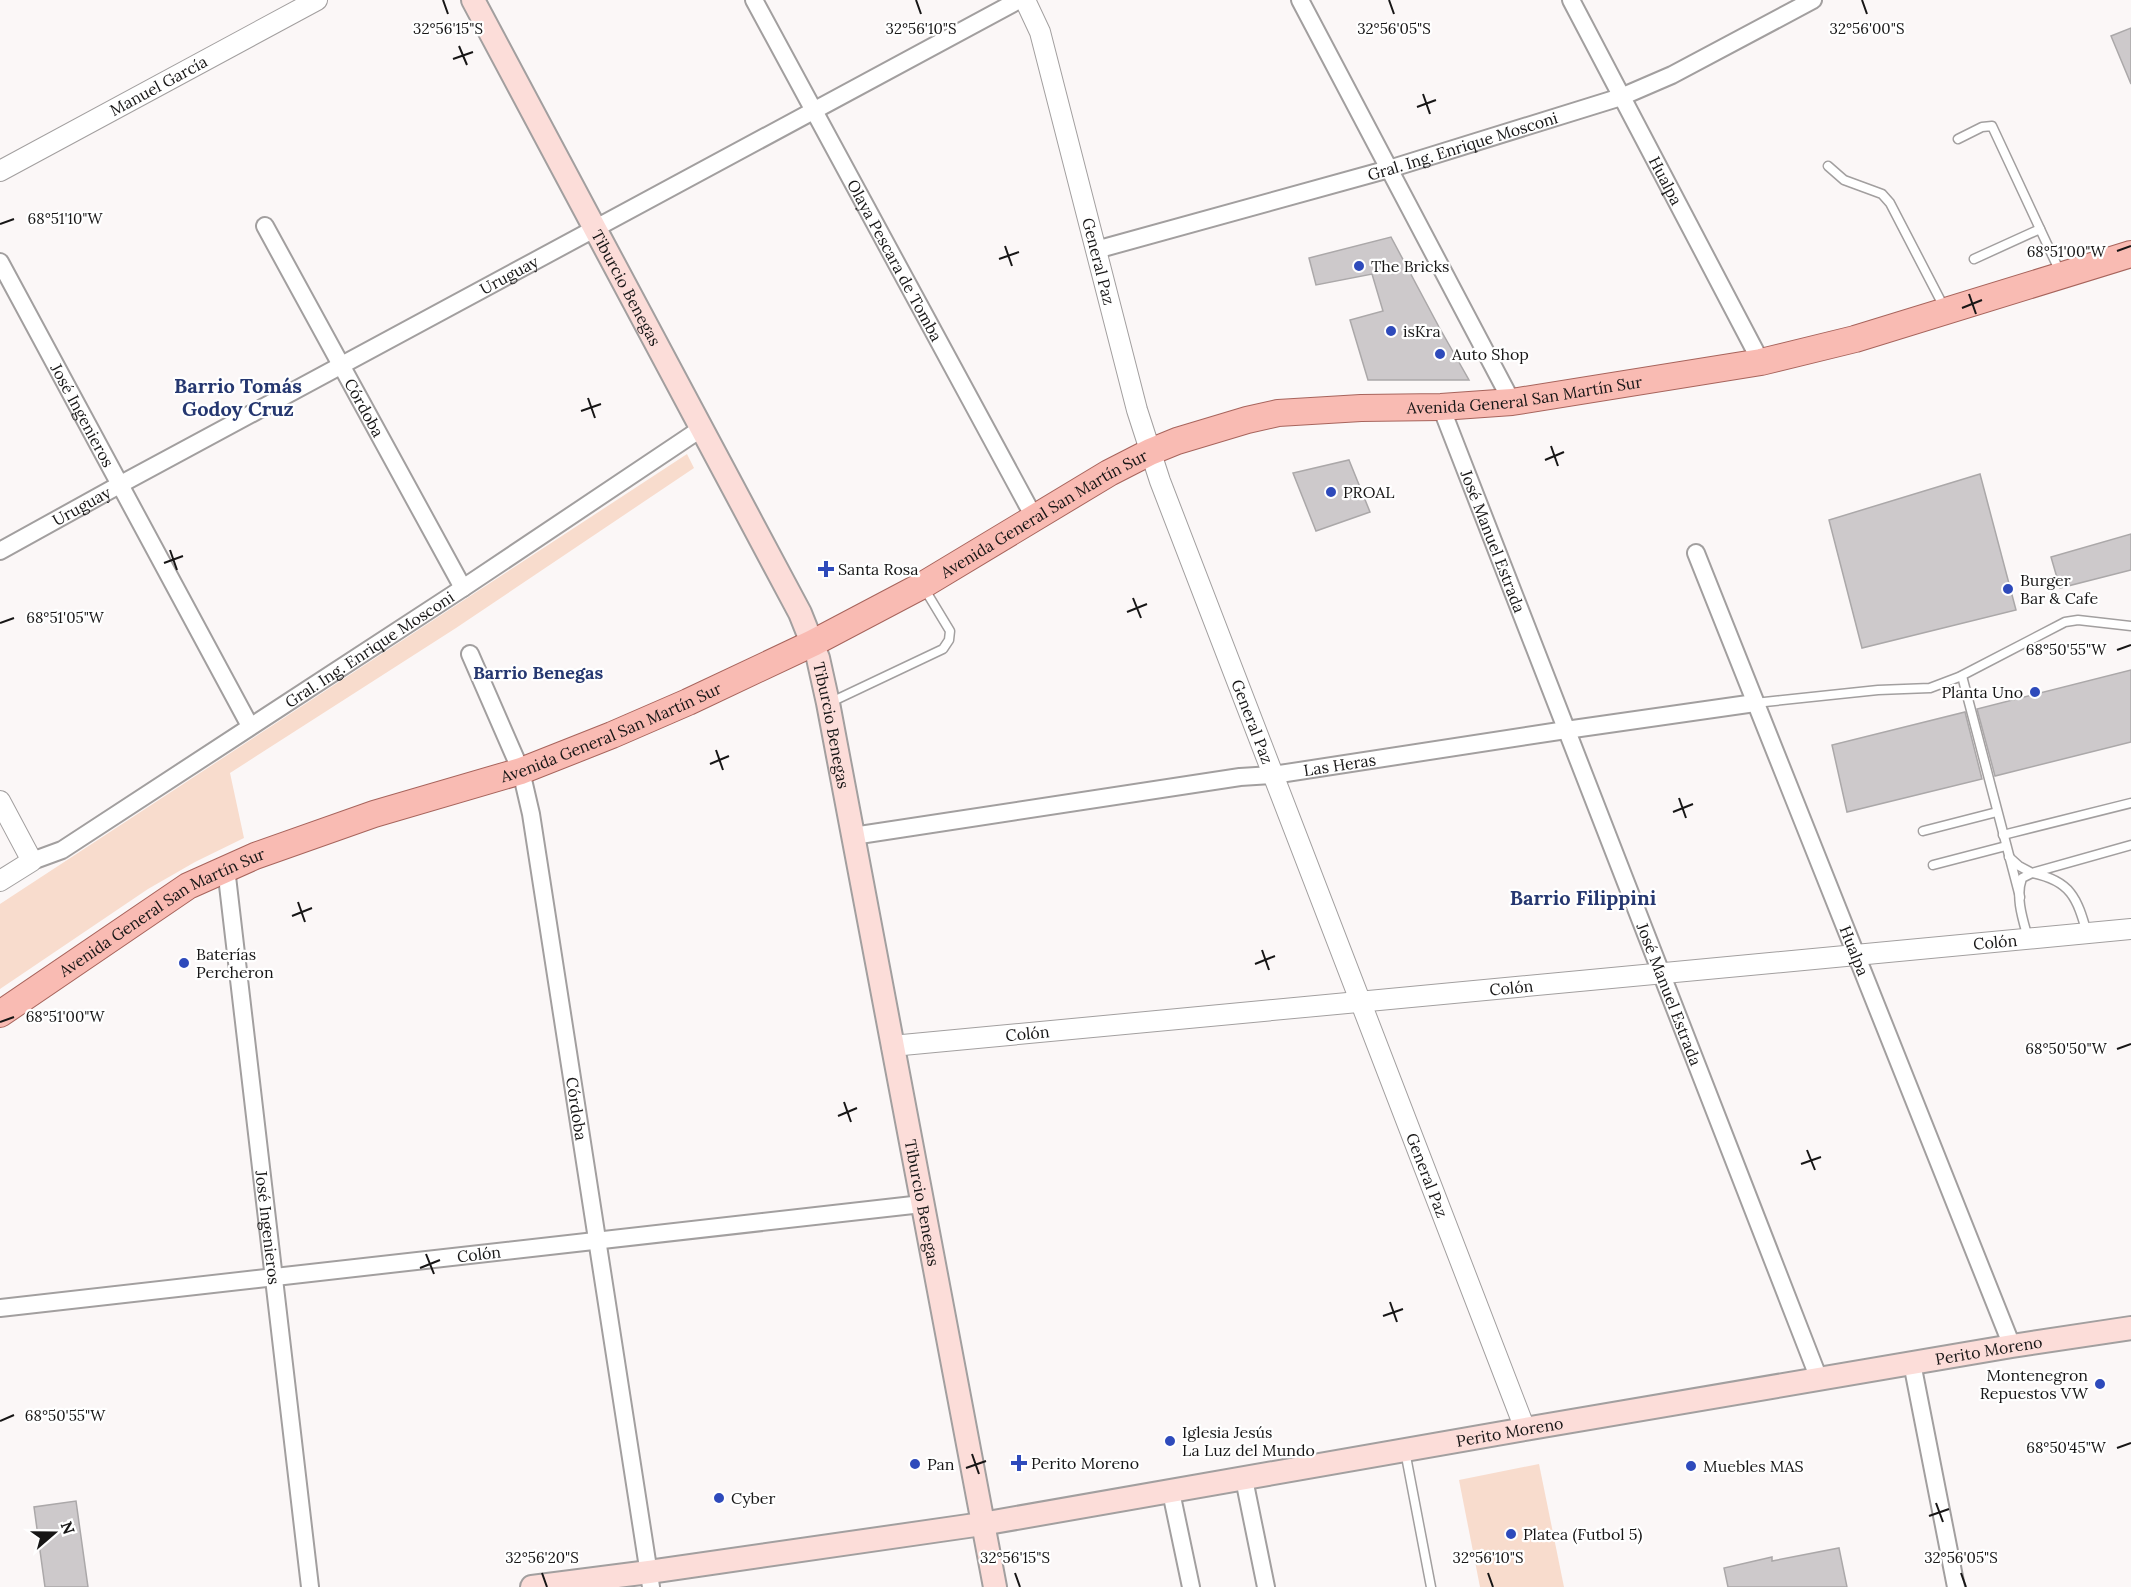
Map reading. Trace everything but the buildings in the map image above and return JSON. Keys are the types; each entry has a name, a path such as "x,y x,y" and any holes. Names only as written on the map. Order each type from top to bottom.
{"main road":[{"name":"Tiburcio Benegas","path":"473,0 800,613 813,643 828,703 854,836 995,1587"},
{"name":"Avenida General San Martín Sur","path":"0,1014 188,886 255,856 374,814 520,771 688,702 813,643 922,585 1109,473 1177,441 1222,426 1278,413 1512,402 1761,362 1855,339 2131,254"},
{"name":"Perito Moreno","path":"532,1587 650,1580 2012,1346 2131,1328"}],"street":[{"name":"Manuel García","path":"0,171 317,0"},
{"name":"Olaya Pescara de Tomba","path":"754,0 1035,519"},
{"name":"Uruguay","path":"0,551 1019,0"},
{"name":"General Paz","path":"1025,0 1040,32 1150,452 1525,1429"},
{"path":"1300,0 1512,402"},
{"name":"Hualpa","path":"1571,0 1761,362"},
{"name":"Gral. Ing. Enrique Mosconi","path":"1096,250 1389,169 1621,97 1672,75 1813,0"},
{"name":"Córdoba","path":"265,226 462,588"},
{"name":"José Ingenieros","path":"0,262 250,726"},
{"name":"José Manuel Estrada","path":"1441,407 1819,1380"},
{"name":"Gral. Ing. Enrique Mosconi","path":"32,861 62,850 702,428"},
{"name":"Hualpa","path":"1696,553 2012,1346"},
{"name":"Córdoba","path":"470,654 520,771 533,826 650,1580"},
{"name":"Las Heras","path":"854,836 1240,777 1273,775 1755,703"},
{"path":"0,801 32,861 0,881"},
{"name":"José Ingenieros","path":"226,868 310,1587"},
{"name":"Colón","path":"892,1046 2131,929"},
{"name":"Colón","path":"0,1308 922,1204"},
{"path":"1912,1364 1956,1587"},
{"path":"1244,1479 1266,1587"},
{"path":"1171,1492 1191,1587"}],"lane":[{"path":"1958,139 1982,127 1992,126 2062,277"},
{"path":"1828,166 1844,180 1882,194 1890,203 1947,312"},
{"path":"1974,259 2040,229"},
{"path":"828,703 943,649 949,640 950,631 922,585"},
{"path":"1755,703 1878,690 1930,688 1962,676 2065,622 2078,620 2131,626"},
{"path":"1962,676 2020,897 2028,939"},
{"path":"2003,835 2131,803"},
{"path":"1923,831 1997,812"},
{"path":"2020,897 2022,878 2032,873 2131,845"},
{"path":"1933,865 2006,846"},
{"path":"2009,857 2032,873 2053,879 2064,886 2075,897 2087,933"},
{"path":"1405,1450 1431,1587"}],"shaded area":[{"path":"687,454 694,468 456,628 230,773 244,838 148,889 0,989 0,904"},
{"name":"Platea (Futbol 5)","path":"1539,1464 1564,1587 1480,1587 1459,1480"}],"place":[{"name":"The Bricks","path":"1359,266"},
{"name":"isKra","path":"1391,331"},
{"name":"Auto Shop","path":"1440,354"},
{"name":"PROAL","path":"1331,492"},
{"name":"Santa Rosa","path":"826,569"},
{"name":"Burger Bar & Cafe","path":"2008,589"},
{"name":"Planta Uno","path":"2035,692"},
{"name":"Baterías Percheron","path":"184,963"},
{"name":"Montenegron Repuestos VW","path":"2100,1384"},
{"name":"Iglesia Jesús La Luz del Mundo","path":"1170,1441"},
{"name":"Perito Moreno","path":"1019,1463"},
{"name":"Pan","path":"915,1464"},
{"name":"Muebles MAS","path":"1691,1466"},
{"name":"Cyber","path":"719,1498"},
{"name":"Platea (Futbol 5)","path":"1511,1534"}],"district":[{"name":"Barrio Tomás Godoy Cruz","path":"238,396"},
{"name":"Barrio Benegas","path":"538,672"},
{"name":"Barrio Filippini","path":"1583,897"}]}
